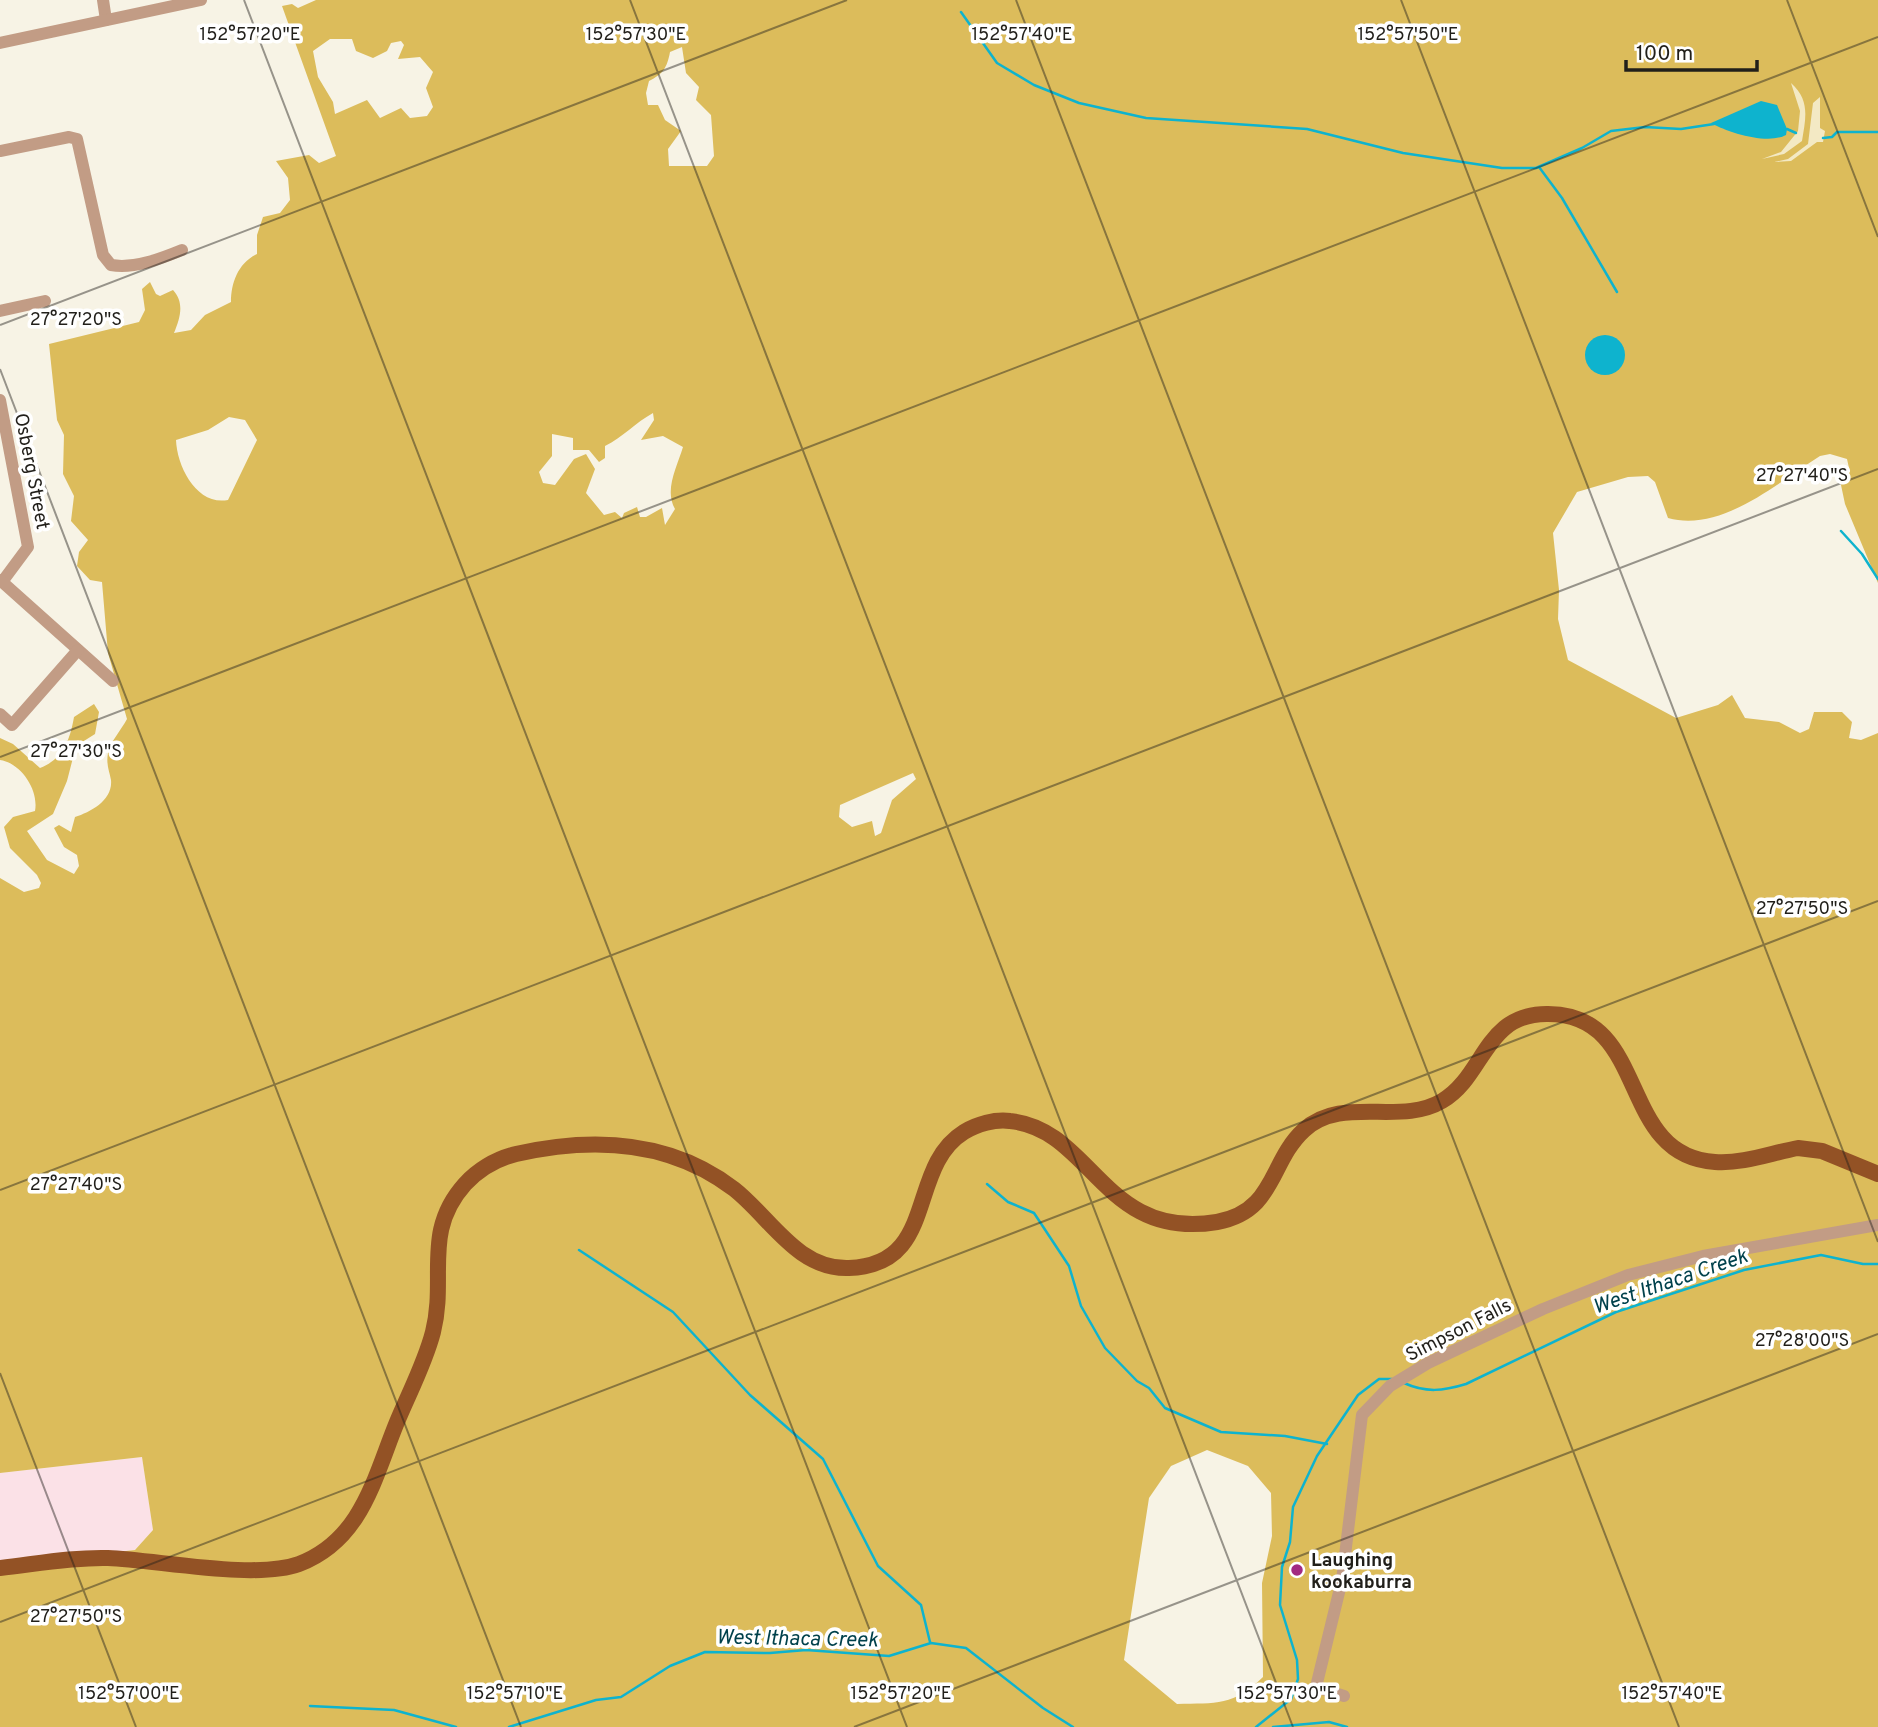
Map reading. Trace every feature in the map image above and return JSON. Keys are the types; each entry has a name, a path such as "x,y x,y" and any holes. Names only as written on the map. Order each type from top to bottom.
{"main road":[{"path":"0,1568 101,1558 270,1570 302,1563 337,1541 349,1529 369,1498 428,1349 436,1317 437,1244 444,1215 461,1189 482,1168 520,1153 595,1144 627,1144 688,1163 741,1194 805,1257 836,1268 858,1268 893,1254 910,1236 934,1167 946,1147 976,1126 1001,1120 1026,1124 1054,1139 1112,1194 1134,1210 1160,1218 1213,1222 1238,1216 1258,1201 1268,1191 1293,1143 1319,1119 1338,1113 1423,1110 1437,1104 1460,1086 1498,1033 1525,1017 1553,1014 1584,1022 1609,1040 1619,1054 1651,1125 1680,1151 1697,1159 1720,1162 1798,1148 1811,1149 1878,1174"}],"street":[{"path":"103,0 106,20"},
{"path":"0,43 201,0"},
{"path":"0,151 69,137 76,139 103,254 111,265 121,267 160,259 182,250"},
{"path":"0,311 45,301"},
{"name":"Osberg Street","path":"0,400 28,547 1,581"},
{"path":"1,581 113,681"},
{"path":"0,714 12,725 78,650"},
{"name":"Simpson Falls","path":"1344,1696 1316,1686 1342,1580 1362,1415 1390,1386 1432,1361 1543,1308 1619,1278 1703,1255 1878,1225"}],"shaded area":[{"path":"316,0 1878,0 1878,583 1845,504 1841,485 1849,468 1847,459 1830,454 1820,456 1748,503 1708,518 1688,521 1668,518 1655,482 1648,476 1628,477 1577,492 1553,533 1559,590 1558,619 1568,660 1676,718 1718,705 1732,695 1745,718 1779,722 1800,733 1809,729 1814,712 1842,712 1852,722 1849,738 1861,740 1878,733 1878,1727 0,1727 0,1565 135,1550 153,1530 142,1457 0,1473 0,878 24,892 39,888 41,883 37,875 10,848 4,827 13,817 35,811 36,803 27,779 15,766 0,760 0,738 13,744 40,768 64,748 74,717 94,704 99,712 95,734 76,746 67,781 53,814 27,831 47,860 74,874 79,866 77,855 64,847 54,828 59,825 71,832 75,817 88,812 105,799 111,787 108,753 127,719 108,653 102,582 90,580 77,566 79,552 88,540 71,521 74,496 63,474 64,435 57,420 49,344 139,322 145,310 142,289 150,282 160,296 173,290 177,295 180,311 174,333 191,330 205,315 231,302 232,288 240,268 257,254 257,235 263,217 280,213 290,200 288,178 276,161 309,155 319,163 336,156 282,6 292,4 298,8","holes":["330,39 352,39 356,51 373,58 387,51 391,43 401,41 404,45 398,59 420,57 433,72 426,88 433,107 427,116 410,118 401,108 380,118 367,100 335,114 333,102 318,77 313,51","682,47 686,73 699,87 696,100 711,115 714,156 707,166 669,166 668,149 681,131 665,120 658,105 648,105 646,93 649,81 658,76 666,66 670,52","653,413 654,420 641,440 663,436 683,447 671,486 675,509 665,525 662,508 646,517 640,517 637,507 624,513 622,518 615,512 604,515 586,493 595,469 586,454 574,459 555,485 543,483 539,472 552,456 552,434 573,438 573,450 589,450 599,462 605,458 605,446","229,417 245,420 257,440 228,500 217,500 198,491 180,462 176,440 208,430","913,773 916,779 892,800 881,833 875,836 872,821 852,827 839,817 840,805","1207,1450 1248,1466 1271,1493 1272,1536 1262,1583 1263,1677 1233,1698 1214,1703 1177,1704 1124,1660 1149,1498 1171,1466"]},
{"path":"142,1457 153,1530 135,1550 0,1565 0,1473"}],"sand":[{"path":"1791,83 1804,102 1802,141 1784,154 1762,159 1781,152 1798,131 1800,111"},
{"path":"1820,97 1820,128 1825,131 1823,142 1817,142 1791,161 1774,162 1788,159 1808,144 1813,103"}],"water":[{"path":"1761,101 1777,105 1787,129 1786,135 1759,138 1728,131 1711,123"},
{"path":"1605,335 1619,341 1625,355 1619,369 1605,375 1591,369 1585,355 1591,341"}],"waterway":[{"path":"961,12 997,63 1034,85 1079,103 1146,118 1307,129 1403,153 1502,168 1536,168 1582,148 1611,131 1645,127 1681,129 1714,124"},
{"path":"1787,129 1796,133"},
{"path":"1823,138 1832,137 1837,132 1878,132"},
{"path":"1539,167 1562,198 1617,292"},
{"path":"1841,531 1862,554 1878,579"},
{"path":"987,1184 1008,1202 1034,1213 1069,1266 1081,1306 1105,1348 1137,1381 1149,1388 1165,1408 1221,1432 1285,1436 1327,1444"},
{"path":"579,1250 673,1312 750,1395 823,1459 878,1566 921,1605 930,1642"},
{"name":"West Ithaca Creek","path":"1404,1383 1435,1390 1466,1384 1616,1312 1744,1270 1821,1255 1863,1264 1878,1264"},
{"name":"West Ithaca Creek","path":"1256,1727 1291,1699 1298,1679 1297,1660 1280,1605 1282,1567 1290,1542 1293,1507 1317,1456 1358,1395 1379,1379 1392,1379"},
{"name":"West Ithaca Creek","path":"509,1727 596,1700 621,1697 670,1666 705,1652 770,1653 806,1650 889,1656 931,1643 966,1648 1043,1708 1073,1727"},
{"path":"310,1706 394,1710 456,1727"},
{"path":"1273,1727 1329,1722 1347,1727"}],"place":[{"name":"Laughing kookaburra","path":"1297,1570"}]}
